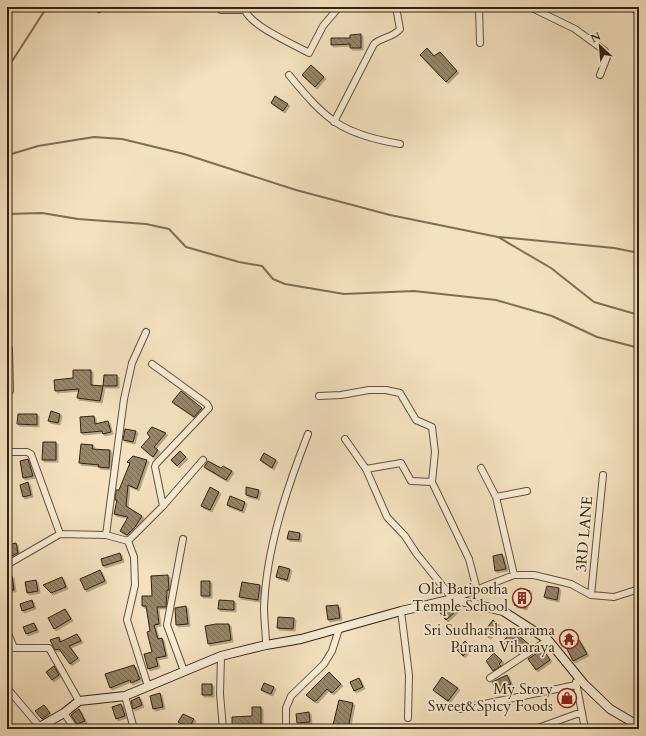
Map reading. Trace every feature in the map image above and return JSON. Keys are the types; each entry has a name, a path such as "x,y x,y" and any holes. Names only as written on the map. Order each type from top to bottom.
{"street":[{"path":"218,7 221,10 246,8 247,16 309,53 323,26 339,7"},
{"path":"334,122 374,44 378,40 396,34 400,29 396,7"},
{"path":"479,7 480,43"},
{"path":"534,7 534,9 575,29 605,51 607,57 600,76"},
{"path":"634,7 639,11"},
{"path":"289,75 313,104 334,122 358,135 400,144"},
{"path":"106,535 124,399 132,363 146,332"},
{"path":"7,394 10,391 9,349"},
{"path":"152,364 207,404 209,408 155,467 163,506"},
{"path":"319,396 341,395 369,390 386,390 400,394 416,420 432,426 435,452 432,482 469,559 477,590"},
{"path":"266,645 264,608 270,564 279,518 288,483 308,434"},
{"path":"345,439 366,469 388,517 406,536 416,553 453,599 503,611 548,640 577,676 610,709 639,726"},
{"path":"7,452 27,452 31,454 60,534"},
{"path":"128,541 163,506 203,460"},
{"path":"366,469 401,463 411,481 432,482"},
{"path":"482,468 496,497 514,575"},
{"name":"3RD LANE","path":"591,595 603,475"},
{"path":"496,497 527,491"},
{"path":"7,563 10,563 60,534 106,535 128,541"},
{"path":"183,539 167,625 184,671"},
{"path":"128,541 134,556 135,585 127,620 148,686"},
{"path":"7,688 38,728 64,713 80,701 125,696 221,656 266,645 301,639 401,611 453,599 514,575 534,575 571,584 591,595 614,597 639,589"},
{"path":"401,611 409,675 408,718"},
{"path":"286,729 286,708 290,696 324,664 332,651 339,629"},
{"path":"7,631 14,648 49,648 80,701"},
{"path":"490,678 548,640"},
{"path":"221,656 220,694 223,729"},
{"path":"577,676 576,685 585,729"},
{"path":"460,709 576,685"},
{"path":"125,696 134,729"},
{"path":"535,729 582,712"},
{"path":"64,713 75,729"}],"building":[{"path":"361,34 361,48 350,48 350,44 331,45 331,38 350,38 350,35"},
{"path":"427,48 434,56 440,52 457,71 446,82 420,55"},
{"path":"311,65 324,77 315,87 302,75"},
{"path":"275,96 288,104 283,111 271,103"},
{"path":"73,370 91,370 91,385 103,386 100,401 77,398 79,389 55,391 54,380 73,378"},
{"path":"104,375 117,375 117,386 103,386"},
{"path":"181,391 202,408 194,417 172,402"},
{"path":"51,411 60,414 58,423 48,421"},
{"path":"18,414 37,414 37,425 17,424"},
{"path":"94,416 95,424 108,421 111,432 103,434 102,431 81,433 80,417"},
{"path":"152,427 166,433 154,447 158,450 153,457 141,447 150,437 147,433"},
{"path":"125,429 136,431 133,442 123,440"},
{"path":"43,442 56,442 56,460 42,460"},
{"path":"81,444 93,445 92,449 110,450 109,468 98,467 99,465 79,463"},
{"path":"180,451 186,457 177,466 171,460"},
{"path":"264,453 276,460 272,468 260,460"},
{"path":"133,456 147,460 137,489 128,485 126,506 142,516 135,527 127,535 120,531 128,517 114,514 117,500 115,500 116,490 119,490 130,463 127,462"},
{"path":"28,459 33,476 23,478 20,461"},
{"path":"208,461 221,468 223,466 232,471 226,480 204,467"},
{"path":"28,482 31,495 23,497 20,485"},
{"path":"210,487 219,492 210,510 201,506"},
{"path":"246,487 259,490 257,498 246,495"},
{"path":"230,496 245,502 242,511 227,505"},
{"path":"289,531 300,533 299,540 287,539"},
{"path":"16,543 18,553 7,558 7,545"},
{"path":"120,553 122,560 103,566 101,559"},
{"path":"502,554 506,569 495,571 493,556"},
{"path":"279,566 290,569 287,580 276,577"},
{"path":"100,570 105,581 85,590 80,579"},
{"path":"168,575 169,590 167,590 166,607 157,607 159,624 154,625 158,639 162,638 166,656 156,658 158,666 148,669 144,654 152,652 147,632 150,631 146,606 142,606 142,596 152,596 151,576"},
{"path":"12,576 14,590 7,590 7,577"},
{"path":"62,577 66,587 51,593 43,585"},
{"path":"36,580 38,591 27,593 25,582"},
{"path":"201,581 210,581 210,596 201,596"},
{"path":"242,582 260,585 258,600 239,597"},
{"path":"547,586 559,588 557,600 544,597"},
{"name":"Old Batipotha Temple School","path":"520,588 530,591 525,608 514,605"},
{"path":"32,600 34,607 22,611 20,604"},
{"path":"219,600 234,601 234,610 218,609"},
{"path":"338,605 340,618 328,620 326,606"},
{"path":"451,605 456,611 446,620 440,613"},
{"path":"186,606 188,624 176,625 175,608"},
{"path":"65,609 71,619 54,629 48,618"},
{"path":"278,617 294,618 293,629 277,628"},
{"path":"493,620 499,625 489,637 483,633"},
{"path":"34,623 37,630 26,634 23,627"},
{"path":"229,624 231,640 208,644 205,626"},
{"path":"512,630 531,646 528,648 526,645 519,654 503,642"},
{"path":"77,634 81,641 69,646 78,658 70,664 59,649 55,650 50,640 59,637 60,642"},
{"path":"579,640 587,654 573,661 566,647"},
{"path":"465,641 471,647 463,656 457,650"},
{"path":"543,649 550,660 536,670 528,659"},
{"path":"494,653 502,661 499,664 501,666 493,671 486,661"},
{"path":"134,665 140,679 131,683 130,680 110,688 105,674"},
{"path":"54,666 59,675 52,680 46,672"},
{"path":"329,672 341,684 332,693 327,689 316,701 314,701 306,695"},
{"path":"507,675 511,684 497,691 492,682"},
{"path":"442,677 458,688 448,701 433,690"},
{"path":"359,678 363,687 354,691 350,682"},
{"path":"264,683 274,687 271,694 261,690"},
{"path":"202,684 212,684 212,695 202,695"},
{"path":"160,693 163,707 153,709 150,696"},
{"path":"139,697 142,705 133,709 131,701"},
{"path":"339,700 353,703 348,729 332,729"},
{"path":"121,704 125,716 116,719 112,707"},
{"path":"44,705 50,713 42,719 35,711"},
{"path":"252,707 261,707 261,727 232,728 232,717 252,716"},
{"path":"79,709 85,721 77,724 71,715"},
{"path":"309,712 310,722 297,723 296,714"},
{"path":"183,714 194,719 189,728 178,722"}],"waterway":[{"path":"7,69 47,7"},
{"path":"8,155 38,146 94,137 122,139 184,154 296,190 390,215 498,237 551,268 594,302 639,315"},
{"path":"7,214 42,213 78,219 146,224 169,229 186,247 239,262 262,266 273,279 285,284 344,294 414,291 496,300 552,316 597,337 639,348"},
{"path":"499,237 614,248 639,253"}],"place":[{"name":"Old Batipotha Temple School","path":"522,598"},
{"name":"Sri Sudharshanarama Purana Viharaya","path":"569,639"},
{"name":"My Story Sweet&Spicy Foods","path":"567,698"}]}
